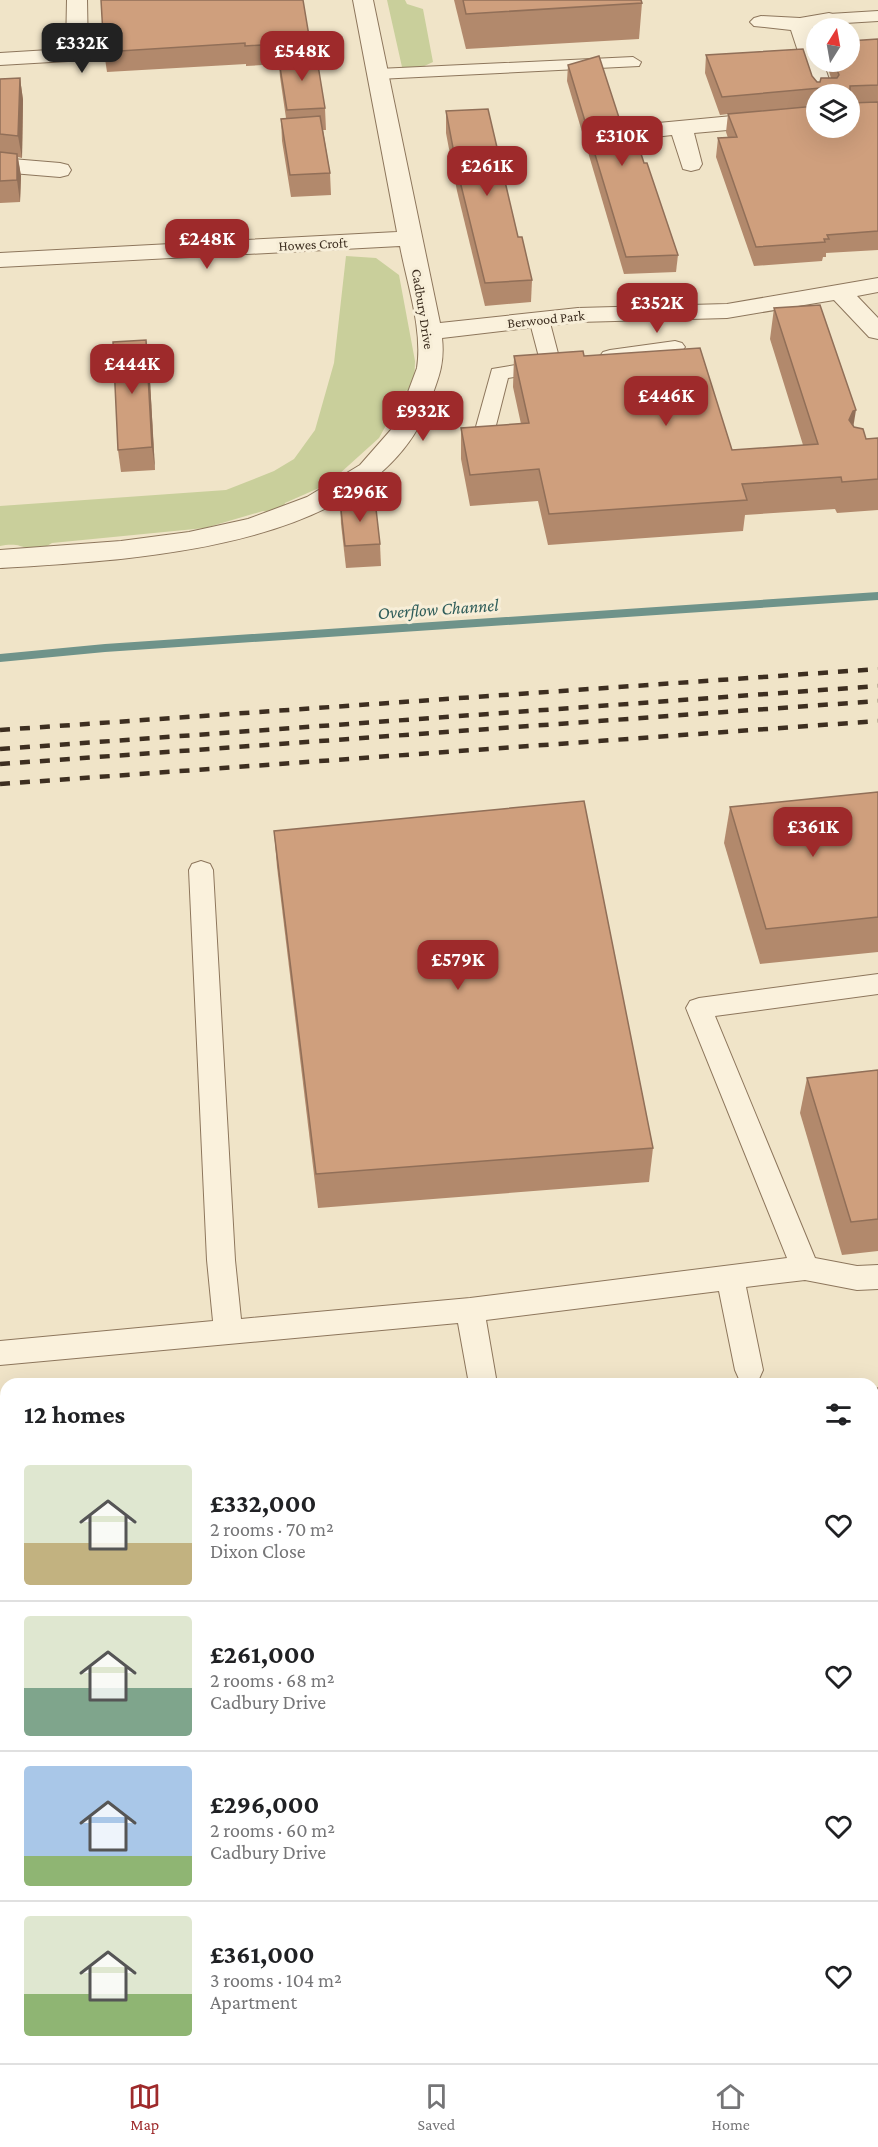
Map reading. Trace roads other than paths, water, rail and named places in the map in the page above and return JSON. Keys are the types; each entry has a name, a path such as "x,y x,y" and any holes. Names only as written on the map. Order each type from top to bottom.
{"street":[{"path":"0,59 77,54 77,0"},
{"name":"Cadbury Drive","path":"0,559 105,553 225,534 284,517 337,492 367,471 384,456 410,424 423,396 430,366 429,332 363,0"},
{"path":"761,22 806,23"},
{"path":"800,24 820,84"},
{"path":"637,132 806,116"},
{"path":"682,129 691,164"},
{"path":"0,165 60,170"},
{"name":"Howes Croft","path":"0,261 411,238"},
{"name":"Berwood Park","path":"429,332 578,315 728,311 878,285"},
{"path":"840,292 878,332"}],"lane":[{"path":"845,18 878,16"},
{"path":"378,74 633,62"},
{"path":"539,320 551,365"},
{"path":"596,358 675,347"},
{"path":"483,441 499,373 573,362"},
{"path":"201,870 221,1260 228,1333"},
{"path":"805,1268 699,1008 878,984"},
{"path":"0,1353 470,1310 805,1268 857,1278 878,1277"},
{"path":"730,1277 749,1370"},
{"path":"470,1310 482,1378"}],"waterway":[{"name":"Overflow Channel","path":"0,658 105,648 878,596"}],"railway":[{"path":"0,730 878,669"},
{"path":"0,749 878,686"},
{"path":"0,764 878,701"},
{"path":"0,784 878,721"}]}
